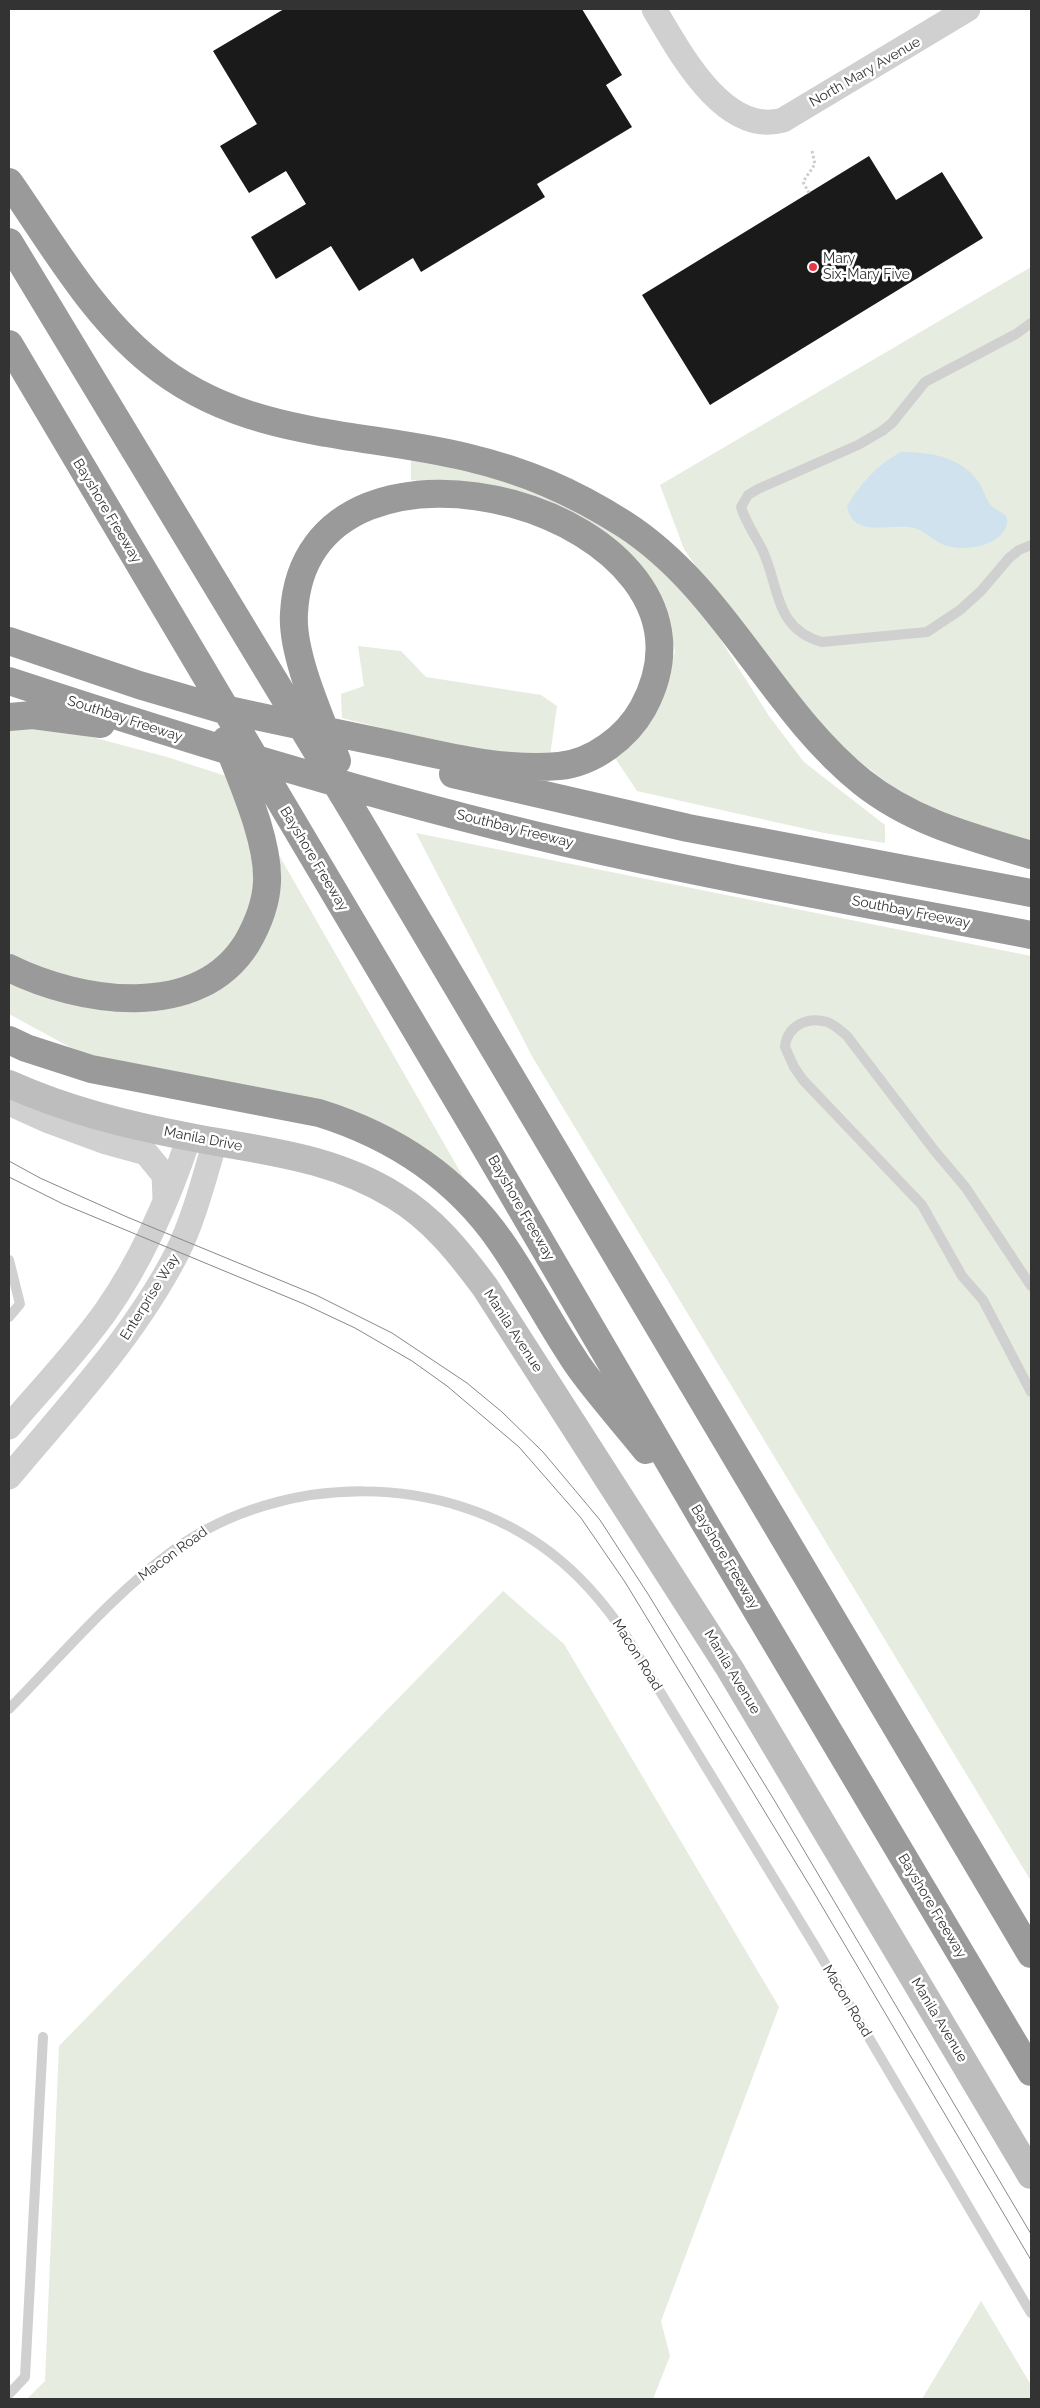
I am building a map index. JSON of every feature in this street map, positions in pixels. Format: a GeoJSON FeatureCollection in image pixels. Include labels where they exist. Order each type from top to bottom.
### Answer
{"type":"FeatureCollection","features":[{"type":"Feature","properties":{"kind":"highway"},"geometry":{"type":"LineString","coordinates":[[9,182],[93,303],[123,338],[163,372],[190,390],[227,409],[268,422],[463,456],[526,473],[580,498],[627,526],[673,563],[709,601],[811,732],[836,759],[864,783],[900,808],[936,826],[1031,855]]}},
{"type":"Feature","properties":{"kind":"highway"},"geometry":{"type":"LineString","coordinates":[[9,242],[356,816],[1031,1954]]}},
{"type":"Feature","properties":{"kind":"highway","name":"Bayshore Freeway"},"geometry":{"type":"LineString","coordinates":[[9,344],[1031,2072]]}},
{"type":"Feature","properties":{"kind":"highway"},"geometry":{"type":"LineString","coordinates":[[356,816],[307,678],[298,649],[293,616],[297,585],[306,562],[321,539],[335,525],[359,509],[382,500],[413,494],[484,498],[528,508],[557,520],[590,539],[622,562],[643,587],[655,614],[660,638],[659,664],[652,692],[638,718],[617,740],[594,756],[563,766],[528,768],[399,754]]}},
{"type":"Feature","properties":{"kind":"highway"},"geometry":{"type":"LineString","coordinates":[[9,641],[139,685],[215,707],[399,754],[546,797],[688,828],[1031,893]]}},
{"type":"Feature","properties":{"kind":"highway"},"geometry":{"type":"LineString","coordinates":[[9,968],[34,980],[78,992],[119,998],[157,996],[186,992],[209,981],[227,968],[242,950],[255,929],[263,908],[267,881],[264,852],[254,816],[199,666]]}},
{"type":"Feature","properties":{"kind":"highway","name":"Southbay Freeway"},"geometry":{"type":"LineString","coordinates":[[9,682],[167,733],[304,774],[562,842],[681,868],[1031,935]]}},
{"type":"Feature","properties":{"kind":"highway"},"geometry":{"type":"LineString","coordinates":[[9,717],[33,715],[167,733]]}},
{"type":"Feature","properties":{"kind":"highway"},"geometry":{"type":"LineString","coordinates":[[9,1024],[91,1069]]}},
{"type":"Feature","properties":{"kind":"highway"},"geometry":{"type":"LineString","coordinates":[[9,1040],[26,1048],[91,1069],[319,1113],[352,1123],[380,1136],[430,1167],[456,1189],[500,1241],[578,1364],[706,1525]]}},
{"type":"Feature","properties":{"kind":"main road","name":"Manila Drive"},"geometry":{"type":"LineString","coordinates":[[9,1084],[58,1104],[97,1117],[306,1158],[334,1166],[366,1179],[396,1196]]}},
{"type":"Feature","properties":{"kind":"main road","name":"Manila Avenue"},"geometry":{"type":"LineString","coordinates":[[396,1196],[443,1234],[484,1287],[674,1580],[730,1668],[1031,2176]]}},
{"type":"Feature","properties":{"kind":"street","name":"North Mary Avenue"},"geometry":{"type":"LineString","coordinates":[[654,9],[679,51],[706,86],[728,108],[742,118],[757,123],[770,124],[783,120],[968,9]]}},
{"type":"Feature","properties":{"kind":"street"},"geometry":{"type":"LineString","coordinates":[[9,1103],[90,1136],[146,1153],[164,1175],[165,1199]]}},
{"type":"Feature","properties":{"kind":"street"},"geometry":{"type":"LineString","coordinates":[[9,1428],[105,1312],[135,1265],[176,1176],[202,1139]]}},
{"type":"Feature","properties":{"kind":"street","name":"Enterprise Way"},"geometry":{"type":"LineString","coordinates":[[9,1477],[111,1356],[147,1306],[183,1240],[202,1139]]}},
{"type":"Feature","properties":{"kind":"lane"},"geometry":{"type":"LineString","coordinates":[[1031,323],[1016,334],[925,382],[892,423],[882,432],[858,445],[748,494],[741,507],[750,530],[761,548],[785,617],[806,637],[822,642],[927,632],[960,610],[980,591],[1009,558],[1019,550],[1031,545]]}},
{"type":"Feature","properties":{"kind":"lane"},"geometry":{"type":"LineString","coordinates":[[1031,1286],[966,1188],[934,1150],[847,1036],[829,1022],[805,1021],[796,1026],[786,1039],[785,1047],[794,1068],[803,1080],[922,1205],[962,1276],[983,1300],[1031,1392]]}},
{"type":"Feature","properties":{"kind":"lane"},"geometry":{"type":"LineString","coordinates":[[9,1260],[20,1304],[9,1317]]}},
{"type":"Feature","properties":{"kind":"lane","name":"Macon Road"},"geometry":{"type":"LineString","coordinates":[[9,1709],[117,1598],[147,1571],[176,1548],[209,1528],[244,1512],[281,1501],[319,1494],[354,1492],[393,1493],[436,1499],[478,1512],[515,1530],[550,1552],[578,1576],[604,1603],[625,1634],[820,1954],[1031,2313]]}},
{"type":"Feature","properties":{"kind":"lane"},"geometry":{"type":"LineString","coordinates":[[9,2394],[25,2377],[43,2037]]}},
{"type":"Feature","properties":{"kind":"path"},"geometry":{"type":"LineString","coordinates":[[809,193],[803,182],[815,164],[812,151]]}},
{"type":"Feature","properties":{"kind":"shaded area"},"geometry":{"type":"Polygon","coordinates":[[[1031,267],[1031,843],[941,813],[896,790],[839,745],[715,595],[684,549],[660,485],[1031,267]]]}},
{"type":"Feature","properties":{"kind":"shaded area"},"geometry":{"type":"Polygon","coordinates":[[[411,457],[522,482],[626,536],[701,609],[769,716],[804,762],[885,825],[885,843],[824,833],[637,791],[615,758],[640,734],[663,696],[675,651],[661,600],[647,574],[618,546],[546,504],[480,487],[411,480],[411,457]]]}},
{"type":"Feature","properties":{"kind":"shaded area"},"geometry":{"type":"Polygon","coordinates":[[[358,646],[401,651],[426,677],[541,695],[557,706],[550,756],[497,757],[342,718],[341,694],[364,686],[358,646]]]}},
{"type":"Feature","properties":{"kind":"shaded area"},"geometry":{"type":"Polygon","coordinates":[[[35,722],[167,757],[229,777],[247,818],[259,879],[247,925],[203,975],[117,990],[9,960],[9,723],[35,722]]]}},
{"type":"Feature","properties":{"kind":"shaded area"},"geometry":{"type":"Polygon","coordinates":[[[416,833],[1031,956],[1031,1881],[533,1058],[416,833]]]}},
{"type":"Feature","properties":{"kind":"shaded area"},"geometry":{"type":"Polygon","coordinates":[[[279,855],[478,1203],[411,1146],[86,1056],[9,1014],[9,980],[188,1003],[277,882],[279,855]]]}},
{"type":"Feature","properties":{"kind":"shaded area"},"geometry":{"type":"Polygon","coordinates":[[[503,1591],[564,1644],[779,2007],[661,2321],[670,2356],[653,2399],[27,2399],[45,2381],[59,2046],[503,1591]]]}},
{"type":"Feature","properties":{"kind":"shaded area"},"geometry":{"type":"Polygon","coordinates":[[[981,2301],[1031,2385],[1031,2399],[922,2399],[981,2301]]]}},
{"type":"Feature","properties":{"kind":"water"},"geometry":{"type":"Polygon","coordinates":[[[901,452],[935,455],[956,462],[966,468],[981,486],[991,506],[1006,516],[1007,524],[1003,532],[989,543],[961,548],[944,545],[914,528],[874,528],[857,523],[851,516],[847,506],[871,475],[885,462],[901,452]]]}},
{"type":"Feature","properties":{"kind":"building"},"geometry":{"type":"Polygon","coordinates":[[[284,9],[582,9],[622,75],[606,85],[632,127],[537,184],[545,197],[421,272],[413,258],[359,291],[331,246],[276,279],[251,237],[306,204],[286,171],[249,193],[220,146],[257,124],[213,51],[284,9]]]}},
{"type":"Feature","properties":{"kind":"building","name":"Mary Six-Mary Five"},"geometry":{"type":"Polygon","coordinates":[[[869,156],[896,200],[942,172],[983,238],[710,405],[642,295],[869,156]]]}},
{"type":"Feature","properties":{"kind":"tram line"},"geometry":{"type":"LineString","coordinates":[[9,1161],[40,1178],[127,1217],[316,1295],[392,1333],[467,1383],[502,1412],[543,1452],[600,1520],[648,1594],[776,1803],[1031,2234]]}},
{"type":"Feature","properties":{"kind":"tram line"},"geometry":{"type":"LineString","coordinates":[[9,1177],[63,1204],[304,1304],[355,1328],[412,1361],[447,1386],[519,1447],[581,1518],[625,1582],[813,1891],[1031,2260]]}},
{"type":"Feature","properties":{"kind":"place","name":"Mary Six-Mary Five"},"geometry":{"type":"Point","coordinates":[813,267]}}]}
